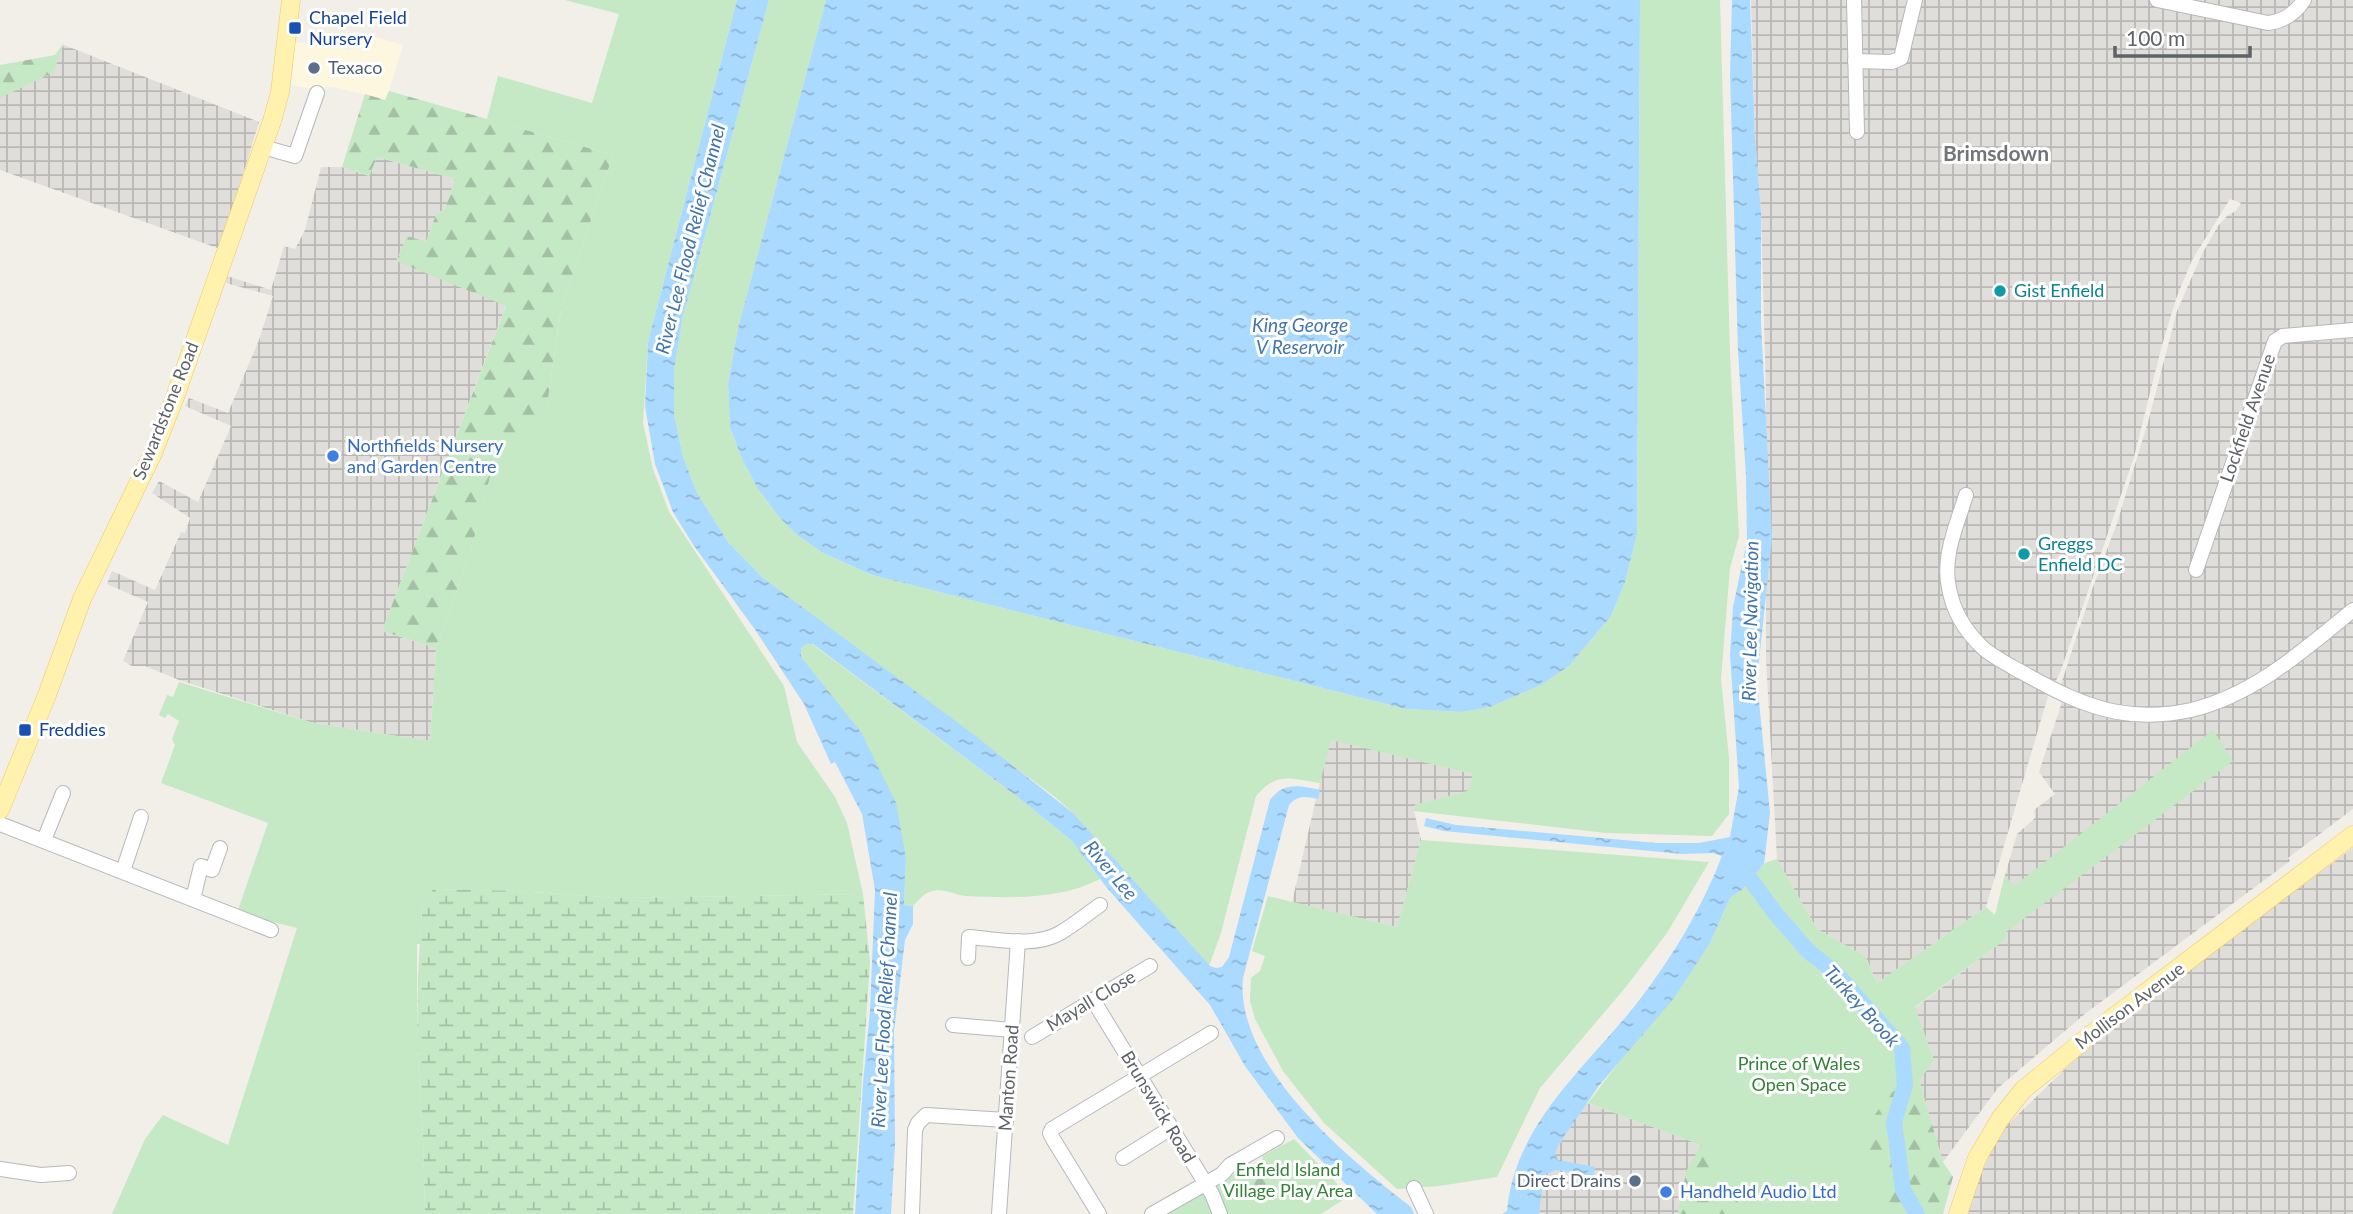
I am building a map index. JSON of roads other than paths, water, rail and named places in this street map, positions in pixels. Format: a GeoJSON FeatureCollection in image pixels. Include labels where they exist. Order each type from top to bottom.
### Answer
{"type":"FeatureCollection","features":[{"type":"Feature","properties":{"kind":"main road","name":"Sewardstone Road"},"geometry":{"type":"LineString","coordinates":[[0,810],[52,697],[86,589],[153,453],[171,408],[280,92],[291,0]]}},
{"type":"Feature","properties":{"kind":"main road","name":"Mollison Avenue"},"geometry":{"type":"LineString","coordinates":[[1958,1214],[1977,1158],[2000,1119],[2023,1090],[2084,1039],[2352,837]]}},
{"type":"Feature","properties":{"kind":"street"},"geometry":{"type":"LineString","coordinates":[[1854,0],[1857,132]]}},
{"type":"Feature","properties":{"kind":"street"},"geometry":{"type":"LineString","coordinates":[[1856,61],[1892,62],[1901,58],[1915,0]]}},
{"type":"Feature","properties":{"kind":"street"},"geometry":{"type":"LineString","coordinates":[[2157,0],[2268,23],[2284,19],[2304,0]]}},
{"type":"Feature","properties":{"kind":"street"},"geometry":{"type":"LineString","coordinates":[[263,147],[295,156],[317,93]]}},
{"type":"Feature","properties":{"kind":"street","name":"Lockfield Avenue"},"geometry":{"type":"LineString","coordinates":[[2196,570],[2275,341],[2283,336],[2353,330]]}},
{"type":"Feature","properties":{"kind":"street"},"geometry":{"type":"LineString","coordinates":[[1966,495],[1953,534],[1947,570],[1949,590],[1962,623],[1984,649],[2056,691],[2092,705],[2144,715],[2189,710],[2219,702],[2244,691],[2278,668],[2353,610]]}},
{"type":"Feature","properties":{"kind":"street"},"geometry":{"type":"LineString","coordinates":[[44,840],[63,793]]}},
{"type":"Feature","properties":{"kind":"street"},"geometry":{"type":"LineString","coordinates":[[123,871],[141,817]]}},
{"type":"Feature","properties":{"kind":"street"},"geometry":{"type":"LineString","coordinates":[[0,824],[271,930]]}},
{"type":"Feature","properties":{"kind":"street"},"geometry":{"type":"LineString","coordinates":[[192,899],[201,866],[212,870],[220,848]]}},
{"type":"Feature","properties":{"kind":"street"},"geometry":{"type":"LineString","coordinates":[[968,958],[969,937],[1018,941],[1045,939],[1059,934],[1100,905]]}},
{"type":"Feature","properties":{"kind":"street","name":"Manton Road"},"geometry":{"type":"LineString","coordinates":[[999,1214],[1018,941]]}},
{"type":"Feature","properties":{"kind":"street","name":"Mayall Close"},"geometry":{"type":"LineString","coordinates":[[1032,1037],[1150,966]]}},
{"type":"Feature","properties":{"kind":"street","name":"Brunswick Road"},"geometry":{"type":"LineString","coordinates":[[1093,1000],[1205,1184],[1220,1214]]}},
{"type":"Feature","properties":{"kind":"street"},"geometry":{"type":"LineString","coordinates":[[953,1025],[1012,1030]]}},
{"type":"Feature","properties":{"kind":"street"},"geometry":{"type":"LineString","coordinates":[[1099,1214],[1050,1133],[1058,1124],[1211,1033]]}},
{"type":"Feature","properties":{"kind":"street"},"geometry":{"type":"LineString","coordinates":[[912,1214],[915,1130],[922,1117],[1006,1119]]}},
{"type":"Feature","properties":{"kind":"street"},"geometry":{"type":"LineString","coordinates":[[1123,1157],[1171,1128]]}},
{"type":"Feature","properties":{"kind":"street"},"geometry":{"type":"LineString","coordinates":[[1152,1214],[1278,1138]]}},
{"type":"Feature","properties":{"kind":"street"},"geometry":{"type":"LineString","coordinates":[[0,1169],[41,1175],[69,1173]]}},
{"type":"Feature","properties":{"kind":"street"},"geometry":{"type":"LineString","coordinates":[[1413,1188],[1426,1214]]}},
{"type":"Feature","properties":{"kind":"water"},"geometry":{"type":"Polygon","coordinates":[[[737,0],[769,0],[683,316],[674,370],[674,414],[683,457],[697,493],[728,542],[762,577],[973,734],[1074,814],[1210,966],[1222,967],[1229,957],[1270,800],[1280,790],[1292,786],[1320,790],[1318,799],[1302,797],[1289,805],[1243,978],[1245,1011],[1257,1044],[1276,1076],[1300,1107],[1357,1163],[1411,1207],[1414,1214],[1377,1214],[1298,1138],[1245,1066],[1210,1005],[1107,888],[1071,840],[813,644],[806,644],[801,649],[801,657],[861,732],[896,803],[906,858],[904,905],[913,906],[913,924],[905,940],[894,1031],[895,1145],[891,1214],[855,1214],[870,1010],[875,890],[862,814],[835,762],[831,764],[804,704],[673,512],[655,464],[645,406],[648,342],[737,0]]]}},
{"type":"Feature","properties":{"kind":"water","name":"King George V Reservoir"},"geometry":{"type":"Polygon","coordinates":[[[826,0],[1640,0],[1637,534],[1625,582],[1611,616],[1570,665],[1543,684],[1490,707],[1462,712],[1406,709],[872,575],[823,553],[796,534],[758,489],[743,461],[730,427],[728,384],[738,328],[826,0]]]}},
{"type":"Feature","properties":{"kind":"water","name":"River Lee Navigation"},"geometry":{"type":"Polygon","coordinates":[[[1732,0],[1750,0],[1755,137],[1761,212],[1761,322],[1772,537],[1757,681],[1770,813],[1764,864],[1743,889],[1730,898],[1710,943],[1674,998],[1598,1087],[1558,1146],[1555,1154],[1558,1160],[1595,1167],[1593,1176],[1556,1170],[1544,1175],[1539,1214],[1502,1214],[1507,1211],[1513,1179],[1538,1124],[1556,1098],[1637,1003],[1662,968],[1696,913],[1722,856],[1713,853],[1682,854],[1444,831],[1424,826],[1426,818],[1456,825],[1657,843],[1699,843],[1730,837],[1739,787],[1730,655],[1733,607],[1747,541],[1730,74],[1732,0]]]}},
{"type":"Feature","properties":{"kind":"waterway","name":"Turkey Brook"},"geometry":{"type":"LineString","coordinates":[[1740,865],[1775,913],[1809,952],[1834,971],[1902,1048],[1905,1085],[1894,1122],[1903,1190],[1917,1214]]}},
{"type":"Feature","properties":{"kind":"place","name":"Chapel Field Nursery"},"geometry":{"type":"Point","coordinates":[295,28]}},
{"type":"Feature","properties":{"kind":"place","name":"Texaco"},"geometry":{"type":"Point","coordinates":[314,68]}},
{"type":"Feature","properties":{"kind":"place","name":"Gist Enfield"},"geometry":{"type":"Point","coordinates":[2000,291]}},
{"type":"Feature","properties":{"kind":"place","name":"Northfields Nursery and Garden Centre"},"geometry":{"type":"Point","coordinates":[333,456]}},
{"type":"Feature","properties":{"kind":"place","name":"Greggs Enfield DC"},"geometry":{"type":"Point","coordinates":[2024,554]}},
{"type":"Feature","properties":{"kind":"place","name":"Freddies"},"geometry":{"type":"Point","coordinates":[25,730]}},
{"type":"Feature","properties":{"kind":"place","name":"Direct Drains"},"geometry":{"type":"Point","coordinates":[1635,1181]}},
{"type":"Feature","properties":{"kind":"place","name":"Handheld Audio Ltd"},"geometry":{"type":"Point","coordinates":[1666,1192]}},
{"type":"Feature","properties":{"kind":"district","name":"Brimsdown"},"geometry":{"type":"Point","coordinates":[1996,154]}},
{"type":"Feature","properties":{"kind":"water label","name":"River Lee Flood Relief Channel"},"geometry":{"type":"Point","coordinates":[690,239]}},
{"type":"Feature","properties":{"kind":"water label","name":"River Lee"},"geometry":{"type":"Point","coordinates":[1111,870]}},
{"type":"Feature","properties":{"kind":"water label","name":"River Lee Flood Relief Channel"},"geometry":{"type":"Point","coordinates":[884,1010]}},
{"type":"Feature","properties":{"kind":"park label","name":"Prince of Wales Open Space"},"geometry":{"type":"Point","coordinates":[1799,1074]}},
{"type":"Feature","properties":{"kind":"park label","name":"Enfield Island Village Play Area"},"geometry":{"type":"Point","coordinates":[1288,1180]}}]}
